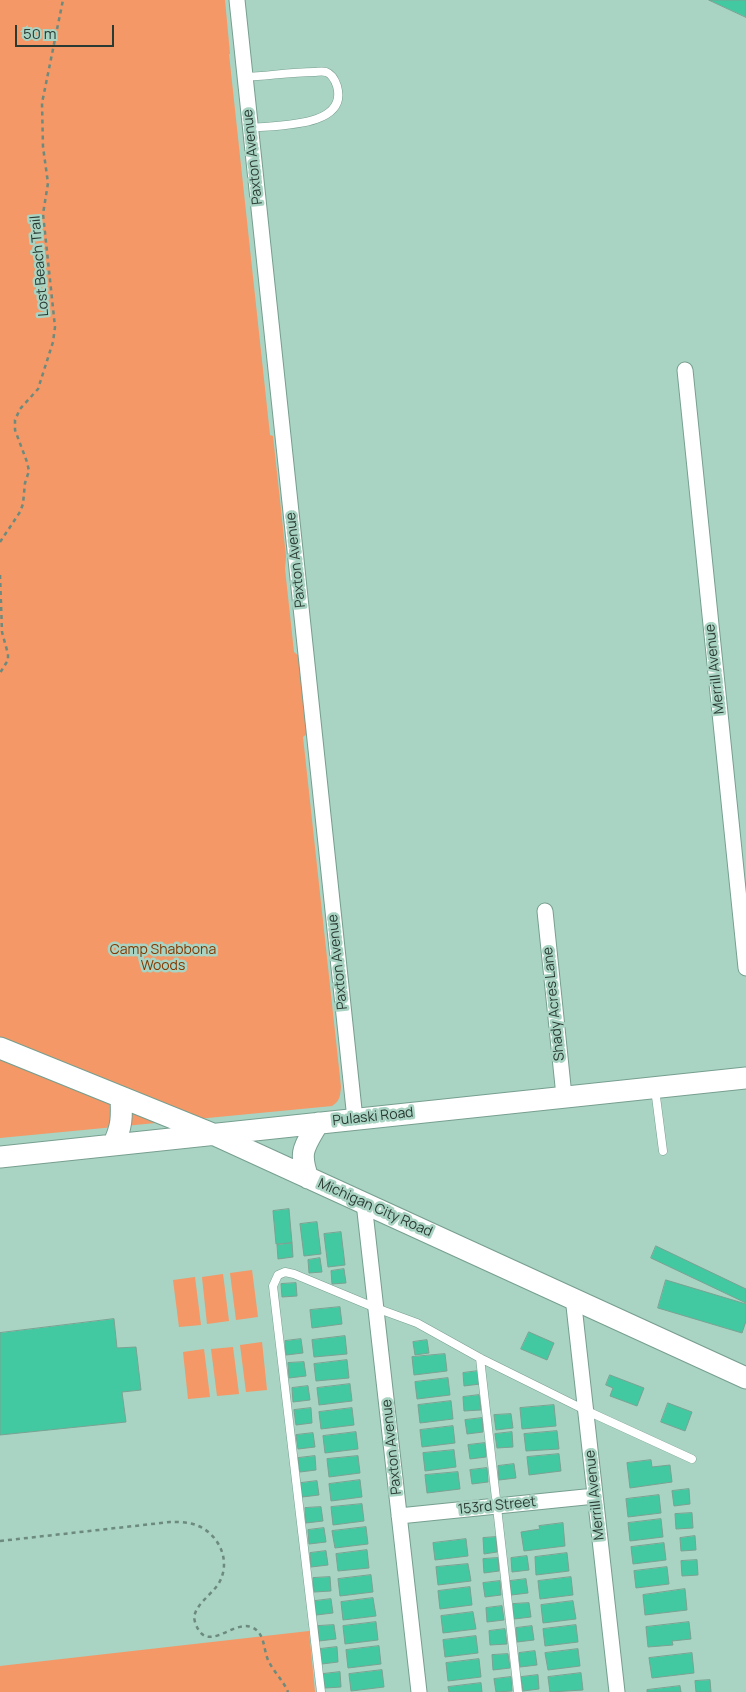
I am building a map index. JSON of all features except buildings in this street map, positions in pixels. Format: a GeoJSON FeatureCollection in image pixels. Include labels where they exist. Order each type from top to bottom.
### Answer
{"type":"FeatureCollection","features":[{"type":"Feature","properties":{"kind":"street","name":"Paxton Avenue"},"geometry":{"type":"LineString","coordinates":[[237,0],[354,1119]]}},
{"type":"Feature","properties":{"kind":"street","name":"Merrill Avenue"},"geometry":{"type":"LineString","coordinates":[[685,370],[746,968]]}},
{"type":"Feature","properties":{"kind":"street","name":"Shady Acres Lane"},"geometry":{"type":"LineString","coordinates":[[545,911],[564,1096]]}},
{"type":"Feature","properties":{"kind":"street","name":"Michigan City Road"},"geometry":{"type":"LineString","coordinates":[[0,1048],[215,1135],[573,1297],[746,1378]]}},
{"type":"Feature","properties":{"kind":"street","name":"Pulaski Road"},"geometry":{"type":"LineString","coordinates":[[0,1157],[746,1078]]}},
{"type":"Feature","properties":{"kind":"street"},"geometry":{"type":"LineString","coordinates":[[113,1145],[120,1131],[122,1117],[121,1097]]}},
{"type":"Feature","properties":{"kind":"street"},"geometry":{"type":"LineString","coordinates":[[308,1178],[303,1165],[302,1154],[318,1123]]}},
{"type":"Feature","properties":{"kind":"street","name":"Paxton Avenue"},"geometry":{"type":"LineString","coordinates":[[364,1203],[419,1692]]}},
{"type":"Feature","properties":{"kind":"street","name":"Merrill Avenue"},"geometry":{"type":"LineString","coordinates":[[573,1297],[617,1692]]}},
{"type":"Feature","properties":{"kind":"street","name":"153rd Street"},"geometry":{"type":"LineString","coordinates":[[399,1516],[595,1496]]}},
{"type":"Feature","properties":{"kind":"lane"},"geometry":{"type":"LineString","coordinates":[[245,77],[302,72],[327,72],[335,79],[340,95],[337,104],[327,114],[313,121],[250,128]]}},
{"type":"Feature","properties":{"kind":"lane"},"geometry":{"type":"LineString","coordinates":[[654,1087],[663,1151]]}},
{"type":"Feature","properties":{"kind":"lane"},"geometry":{"type":"LineString","coordinates":[[321,1692],[273,1286],[278,1275],[285,1272],[294,1274],[417,1323],[480,1358],[692,1459]]}},
{"type":"Feature","properties":{"kind":"lane"},"geometry":{"type":"LineString","coordinates":[[480,1358],[518,1692]]}},
{"type":"Feature","properties":{"kind":"path","name":"Lost Beach Trail"},"geometry":{"type":"LineString","coordinates":[[0,542],[20,512],[29,471],[28,462],[15,430],[15,420],[20,410],[38,389],[42,380],[56,327],[43,214],[48,183],[43,147],[42,103],[63,0]]}},
{"type":"Feature","properties":{"kind":"path"},"geometry":{"type":"LineString","coordinates":[[0,576],[2,632],[8,660],[0,673]]}},
{"type":"Feature","properties":{"kind":"path"},"geometry":{"type":"LineString","coordinates":[[0,1541],[170,1522],[184,1522],[197,1525],[217,1540],[222,1550],[224,1571],[216,1588],[196,1611],[195,1622],[204,1635],[210,1637],[222,1635],[237,1627],[244,1626],[257,1631],[261,1636],[268,1661],[288,1692]]}},
{"type":"Feature","properties":{"kind":"green space","name":"Camp Shabbona Woods"},"geometry":{"type":"Polygon","coordinates":[[[0,0],[225,0],[229,54],[270,435],[273,436],[286,556],[285,569],[294,652],[300,657],[308,733],[303,737],[341,1087],[339,1098],[332,1106],[0,1138],[0,0]]]}},
{"type":"Feature","properties":{"kind":"green space"},"geometry":{"type":"Polygon","coordinates":[[[252,1270],[258,1317],[236,1320],[230,1273],[252,1270]]]}},
{"type":"Feature","properties":{"kind":"green space"},"geometry":{"type":"Polygon","coordinates":[[[223,1274],[229,1321],[207,1324],[202,1277],[223,1274]]]}},
{"type":"Feature","properties":{"kind":"green space"},"geometry":{"type":"Polygon","coordinates":[[[195,1277],[201,1325],[179,1327],[173,1280],[195,1277]]]}},
{"type":"Feature","properties":{"kind":"green space"},"geometry":{"type":"Polygon","coordinates":[[[262,1342],[267,1390],[246,1392],[240,1345],[262,1342]]]}},
{"type":"Feature","properties":{"kind":"green space"},"geometry":{"type":"Polygon","coordinates":[[[233,1347],[239,1394],[217,1396],[211,1349],[233,1347]]]}},
{"type":"Feature","properties":{"kind":"green space"},"geometry":{"type":"Polygon","coordinates":[[[204,1349],[210,1397],[188,1399],[183,1352],[204,1349]]]}},
{"type":"Feature","properties":{"kind":"green space"},"geometry":{"type":"Polygon","coordinates":[[[309,1631],[315,1692],[0,1692],[0,1666],[309,1631]]]}}]}
